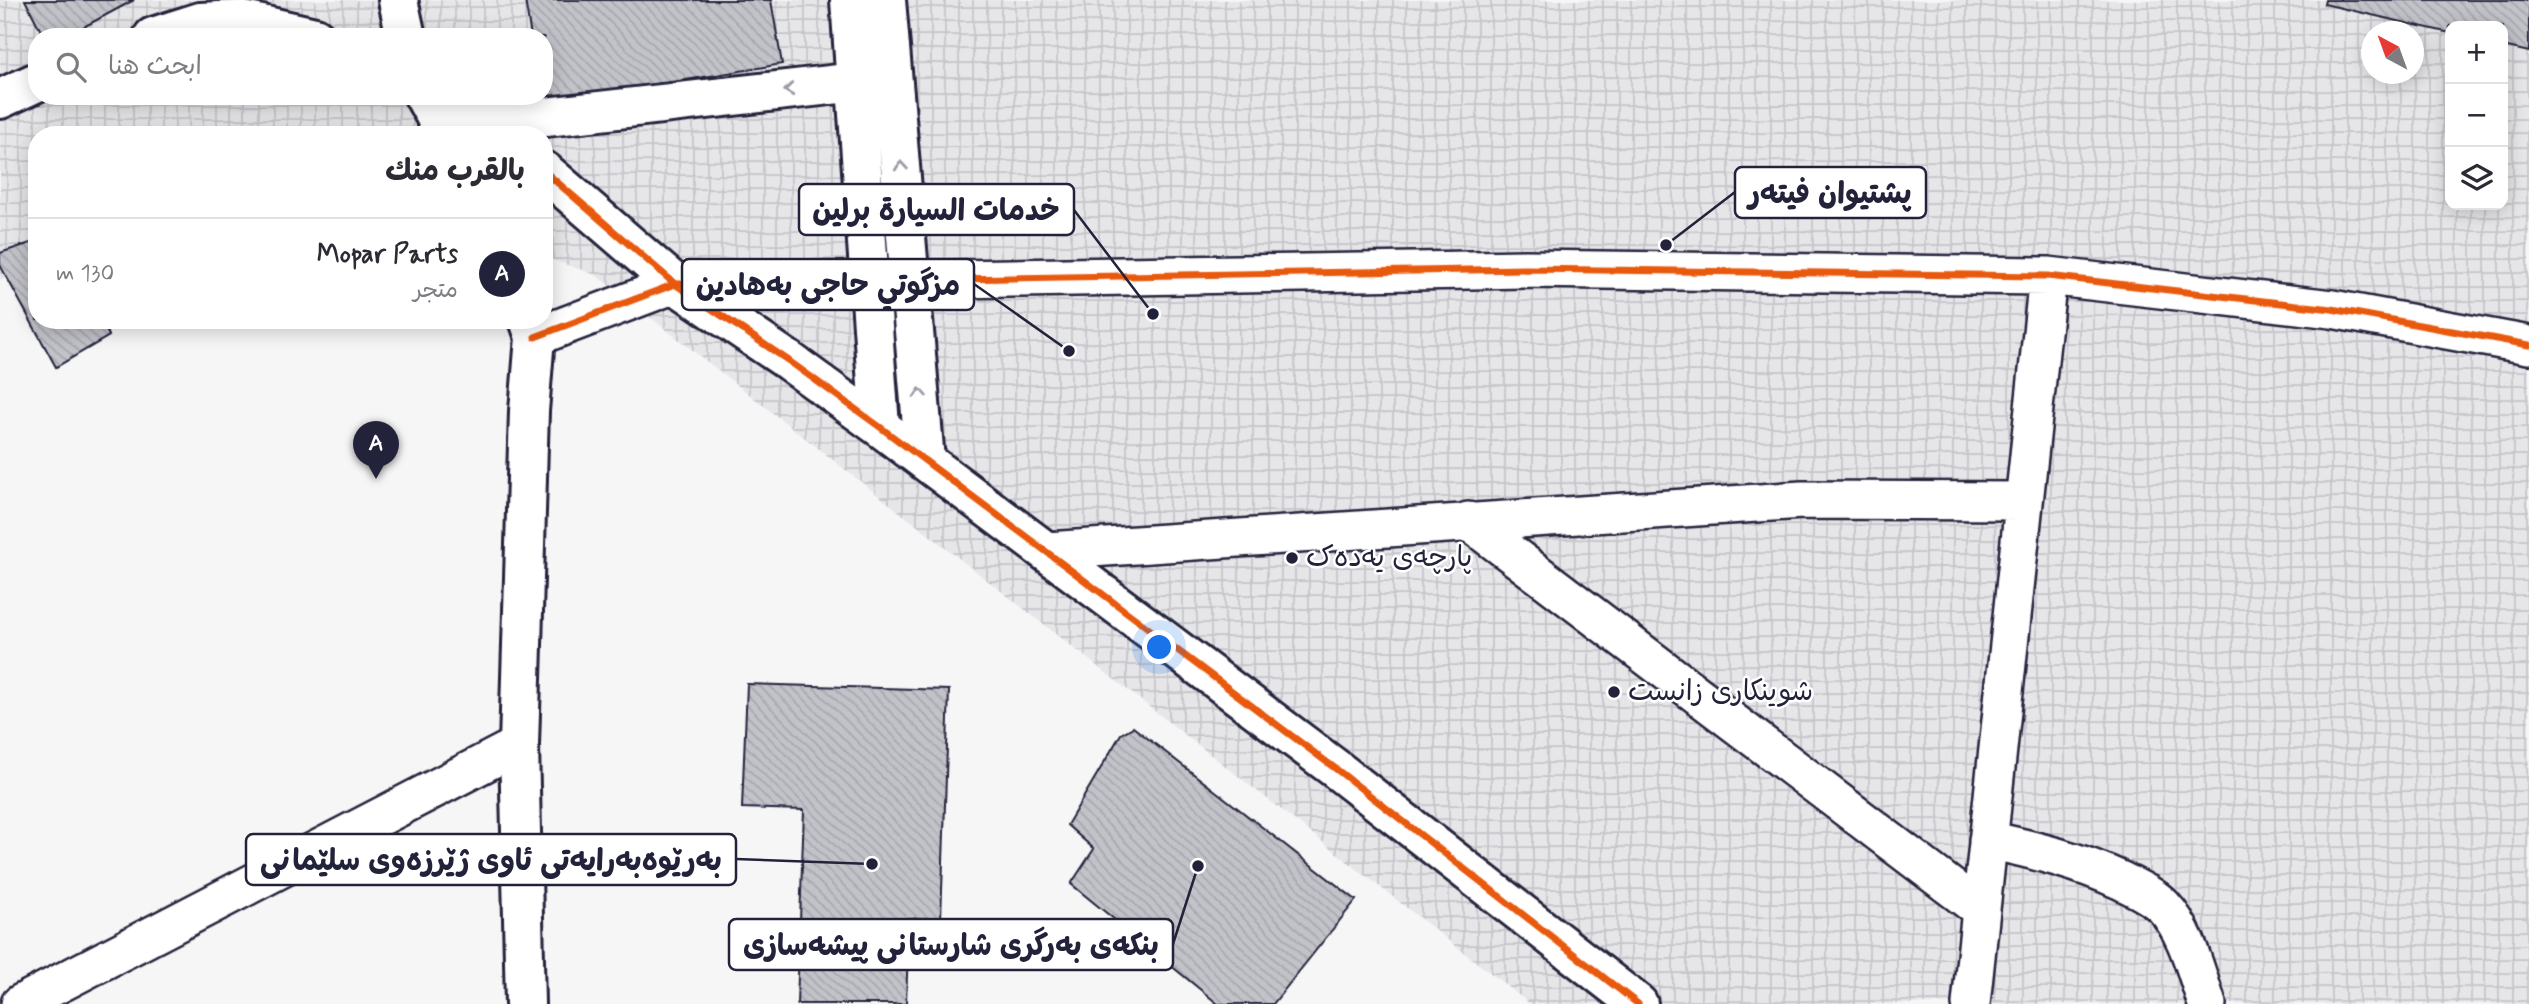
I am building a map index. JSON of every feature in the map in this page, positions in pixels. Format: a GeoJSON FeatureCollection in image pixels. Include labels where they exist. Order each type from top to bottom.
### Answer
{"type":"FeatureCollection","features":[{"type":"Feature","properties":{"kind":"street"},"geometry":{"type":"LineString","coordinates":[[398,0],[404,28]]}},
{"type":"Feature","properties":{"kind":"street"},"geometry":{"type":"LineString","coordinates":[[850,0],[880,427]]}},
{"type":"Feature","properties":{"kind":"street"},"geometry":{"type":"LineString","coordinates":[[886,0],[925,461]]}},
{"type":"Feature","properties":{"kind":"street"},"geometry":{"type":"LineString","coordinates":[[181,28],[200,22],[239,20],[275,28]]}},
{"type":"Feature","properties":{"kind":"street"},"geometry":{"type":"LineString","coordinates":[[498,126],[546,117],[857,82]]}},
{"type":"Feature","properties":{"kind":"street"},"geometry":{"type":"LineString","coordinates":[[0,99],[28,86]]}},
{"type":"Feature","properties":{"kind":"street"},"geometry":{"type":"LineString","coordinates":[[429,105],[441,126]]}},
{"type":"Feature","properties":{"kind":"street"},"geometry":{"type":"LineString","coordinates":[[455,105],[491,126]]}},
{"type":"Feature","properties":{"kind":"street"},"geometry":{"type":"LineString","coordinates":[[553,179],[675,284],[789,361],[1047,551],[1336,769],[1639,1004]]}},
{"type":"Feature","properties":{"kind":"street"},"geometry":{"type":"LineString","coordinates":[[553,322],[675,284],[1525,270],[2048,276],[2332,309],[2529,345]]}},
{"type":"Feature","properties":{"kind":"street"},"geometry":{"type":"LineString","coordinates":[[1971,1004],[2048,276]]}},
{"type":"Feature","properties":{"kind":"street"},"geometry":{"type":"LineString","coordinates":[[525,1004],[519,745],[532,329]]}},
{"type":"Feature","properties":{"kind":"street"},"geometry":{"type":"LineString","coordinates":[[1047,551],[1802,500],[2024,501]]}},
{"type":"Feature","properties":{"kind":"street"},"geometry":{"type":"LineString","coordinates":[[1468,522],[1981,910]]}},
{"type":"Feature","properties":{"kind":"street"},"geometry":{"type":"LineString","coordinates":[[20,1004],[519,745]]}},
{"type":"Feature","properties":{"kind":"street"},"geometry":{"type":"LineString","coordinates":[[1988,840],[2052,854],[2092,867],[2141,890],[2162,905],[2176,924],[2207,1004]]}},
{"type":"Feature","properties":{"kind":"shaded area"},"geometry":{"type":"Polygon","coordinates":[[[0,0],[2529,0],[2529,1004],[1530,1004],[596,275],[553,260],[553,126],[28,126],[28,267],[0,280],[0,0]]]}},
{"type":"Feature","properties":{"kind":"building"},"geometry":{"type":"Polygon","coordinates":[[[25,0],[134,0],[82,28],[39,28],[25,0]]]}},
{"type":"Feature","properties":{"kind":"building"},"geometry":{"type":"Polygon","coordinates":[[[525,0],[771,0],[782,64],[553,102],[553,28],[530,28],[525,0]]]}},
{"type":"Feature","properties":{"kind":"building"},"geometry":{"type":"Polygon","coordinates":[[[2325,0],[2529,0],[2529,52],[2508,47],[2508,21],[2445,21],[2445,32],[2424,27],[2424,21],[2398,21],[2324,4],[2325,0]]]}},
{"type":"Feature","properties":{"kind":"building"},"geometry":{"type":"Polygon","coordinates":[[[28,244],[28,316],[0,265],[0,253],[28,244]]]}},
{"type":"Feature","properties":{"kind":"building"},"geometry":{"type":"Polygon","coordinates":[[[35,329],[106,329],[109,336],[56,367],[35,329]]]}},
{"type":"Feature","properties":{"kind":"building"},"geometry":{"type":"Polygon","coordinates":[[[747,684],[949,690],[941,919],[909,918],[906,1004],[797,1004],[804,810],[742,808],[747,684]]]}},
{"type":"Feature","properties":{"kind":"building"},"geometry":{"type":"Polygon","coordinates":[[[1133,727],[1356,900],[1273,1004],[1218,1004],[1071,884],[1094,849],[1067,825],[1121,734],[1133,727]]]}},
{"type":"Feature","properties":{"kind":"cycle path"},"geometry":{"type":"LineString","coordinates":[[553,179],[675,284],[880,427],[1336,769],[1638,1004]]}},
{"type":"Feature","properties":{"kind":"cycle path"},"geometry":{"type":"LineString","coordinates":[[535,337],[675,284],[1525,269],[2048,276],[2332,309],[2529,345]]}},
{"type":"Feature","properties":{"kind":"place","name":"پشتیوان فیتەر"},"geometry":{"type":"Point","coordinates":[1666,245]}},
{"type":"Feature","properties":{"kind":"place","name":"خدمات السیارة برلین"},"geometry":{"type":"Point","coordinates":[1153,314]}},
{"type":"Feature","properties":{"kind":"place","name":"مزگوتي حاجی بەهادین"},"geometry":{"type":"Point","coordinates":[1069,351]}},
{"type":"Feature","properties":{"kind":"place","name":"Mopar Parts"},"geometry":{"type":"Point","coordinates":[376,479]}},
{"type":"Feature","properties":{"kind":"place","name":"پارچەی یەدەک"},"geometry":{"type":"Point","coordinates":[1292,558]}},
{"type":"Feature","properties":{"kind":"place","name":"شوینکاری زانست"},"geometry":{"type":"Point","coordinates":[1614,692]}},
{"type":"Feature","properties":{"kind":"place","name":"بەرێوەبەرایەتی ئاوی ژێرزەوی سلێمانی"},"geometry":{"type":"Point","coordinates":[872,864]}},
{"type":"Feature","properties":{"kind":"place","name":"بنکەی بەرگری شارستانی پیشەسازی"},"geometry":{"type":"Point","coordinates":[1198,866]}}]}
